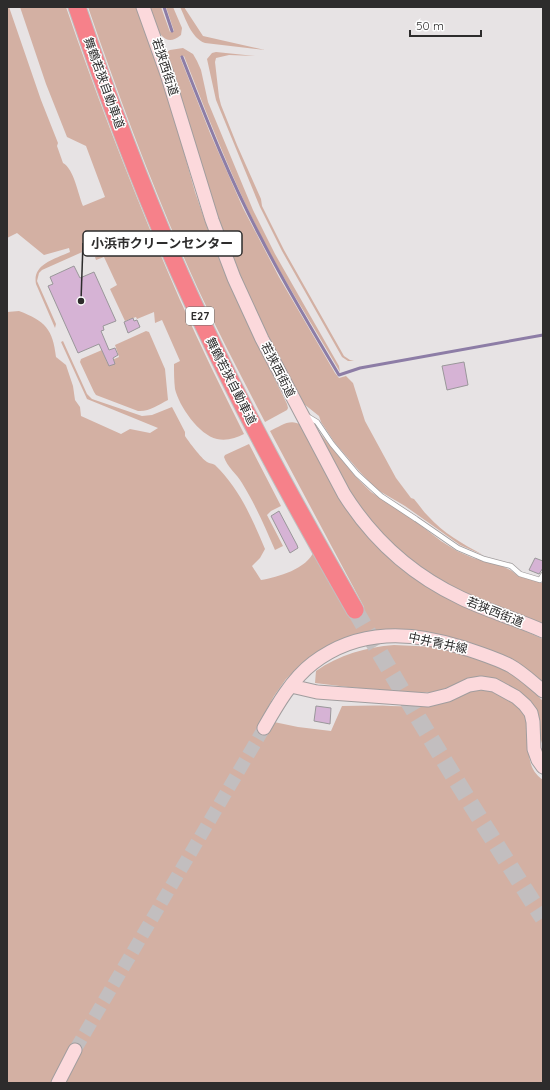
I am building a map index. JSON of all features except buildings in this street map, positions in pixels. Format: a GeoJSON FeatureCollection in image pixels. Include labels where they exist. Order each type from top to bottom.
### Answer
{"type":"FeatureCollection","features":[{"type":"Feature","properties":{"kind":"highway","name":"舞鶴若狭自動車道"},"geometry":{"type":"LineString","coordinates":[[77,7],[122,134],[189,294],[270,456],[355,610]]}},
{"type":"Feature","properties":{"kind":"street","name":"若狭西街道"},"geometry":{"type":"LineString","coordinates":[[143,7],[167,74],[202,193],[252,320],[334,478],[355,512],[380,541],[406,565],[422,576],[445,590],[543,631]]}},
{"type":"Feature","properties":{"kind":"street","name":"中井青井線"},"geometry":{"type":"LineString","coordinates":[[264,728],[291,686],[313,663],[340,647],[372,637],[399,635],[438,640],[494,658],[526,676],[543,691]]}},
{"type":"Feature","properties":{"kind":"street"},"geometry":{"type":"LineString","coordinates":[[291,686],[317,692],[428,700],[448,695],[469,685],[481,683],[494,685],[516,697],[531,713],[533,722],[534,748],[538,760],[543,767]]}},
{"type":"Feature","properties":{"kind":"street"},"geometry":{"type":"LineString","coordinates":[[58,1083],[75,1050]]}},
{"type":"Feature","properties":{"kind":"lane"},"geometry":{"type":"LineString","coordinates":[[299,411],[317,422],[332,444],[357,474],[374,490],[444,539],[475,556],[511,566],[520,574],[540,580],[543,575]]}},
{"type":"Feature","properties":{"kind":"shaded area"},"geometry":{"type":"Polygon","coordinates":[[[7,7],[9,7],[41,100],[58,143],[57,146],[63,163],[67,166],[73,176],[83,206],[105,197],[86,146],[67,137],[46,84],[20,7],[66,7],[106,118],[164,264],[211,367],[244,434],[235,438],[224,440],[217,439],[203,432],[185,411],[175,389],[174,364],[180,361],[162,320],[155,323],[154,312],[137,319],[136,317],[125,321],[110,289],[117,285],[104,257],[96,260],[95,257],[111,250],[107,241],[42,270],[39,273],[37,281],[56,324],[55,328],[36,284],[36,277],[41,267],[46,263],[70,252],[69,248],[44,255],[17,233],[7,238],[7,7]]]}},
{"type":"Feature","properties":{"kind":"shaded area"},"geometry":{"type":"Polygon","coordinates":[[[88,7],[136,7],[171,106],[195,192],[214,247],[246,320],[287,404],[287,410],[265,422],[214,323],[168,220],[113,79],[88,7]]]}},
{"type":"Feature","properties":{"kind":"shaded area"},"geometry":{"type":"Polygon","coordinates":[[[149,7],[161,7],[170,32],[174,31],[166,7],[173,7],[182,28],[181,35],[174,39],[168,40],[163,37],[159,33],[149,7]]]}},
{"type":"Feature","properties":{"kind":"shaded area"},"geometry":{"type":"Polygon","coordinates":[[[180,7],[184,7],[203,36],[265,50],[205,43],[200,41],[193,33],[180,7]]]}},
{"type":"Feature","properties":{"kind":"shaded area"},"geometry":{"type":"Polygon","coordinates":[[[183,48],[193,54],[201,70],[208,102],[253,210],[275,254],[339,366],[340,372],[290,289],[262,238],[230,171],[184,56],[180,57],[210,133],[243,208],[279,277],[335,373],[339,378],[346,376],[353,383],[365,421],[396,478],[411,498],[414,499],[440,528],[483,555],[460,545],[405,506],[376,489],[335,443],[321,422],[319,416],[304,404],[296,394],[239,276],[217,218],[167,56],[167,52],[170,50],[183,48]]]}},
{"type":"Feature","properties":{"kind":"shaded area"},"geometry":{"type":"Polygon","coordinates":[[[216,52],[255,56],[229,55],[216,58],[215,62],[221,105],[261,199],[262,206],[284,250],[344,356],[354,361],[348,361],[342,357],[282,251],[260,207],[216,100],[207,59],[212,53],[216,52]]]}},
{"type":"Feature","properties":{"kind":"shaded area"},"geometry":{"type":"Polygon","coordinates":[[[19,311],[35,318],[46,327],[50,333],[55,347],[56,357],[66,365],[73,386],[75,400],[80,407],[81,416],[121,434],[130,429],[150,433],[158,428],[87,399],[61,342],[63,341],[87,394],[92,399],[142,416],[152,415],[172,407],[187,439],[204,460],[215,465],[224,474],[250,515],[265,549],[260,558],[252,566],[261,580],[275,577],[299,567],[305,563],[314,551],[352,613],[364,607],[270,431],[293,422],[301,425],[401,568],[437,592],[543,639],[543,683],[402,630],[301,665],[286,679],[274,696],[258,726],[268,732],[274,722],[331,731],[342,706],[422,706],[435,704],[467,693],[483,690],[498,693],[511,701],[521,710],[525,716],[528,727],[529,752],[532,767],[536,774],[543,780],[543,1083],[7,1083],[7,312],[19,311]]]}},
{"type":"Feature","properties":{"kind":"shaded area"},"geometry":{"type":"Polygon","coordinates":[[[146,331],[149,332],[165,369],[168,400],[150,409],[138,411],[96,395],[80,362],[81,359],[102,350],[107,362],[119,357],[115,345],[146,331]]]}},
{"type":"Feature","properties":{"kind":"shaded area"},"geometry":{"type":"Polygon","coordinates":[[[316,431],[319,432],[355,476],[371,492],[415,521],[441,541],[457,551],[473,558],[502,566],[518,576],[542,583],[543,581],[543,625],[454,588],[418,567],[381,534],[354,500],[316,431]]]}},
{"type":"Feature","properties":{"kind":"shaded area"},"geometry":{"type":"Polygon","coordinates":[[[249,444],[281,506],[271,511],[267,515],[283,546],[275,550],[251,499],[240,480],[227,464],[224,457],[225,455],[249,444]]]}},
{"type":"Feature","properties":{"kind":"shaded area"},"geometry":{"type":"Polygon","coordinates":[[[394,645],[437,647],[477,658],[508,671],[524,682],[543,701],[543,747],[540,737],[539,721],[516,690],[498,680],[474,677],[436,692],[415,693],[315,683],[316,671],[334,660],[363,650],[394,645]]]}},
{"type":"Feature","properties":{"kind":"waterway"},"geometry":{"type":"LineString","coordinates":[[164,7],[172,31]]}},
{"type":"Feature","properties":{"kind":"waterway"},"geometry":{"type":"LineString","coordinates":[[182,57],[239,194],[270,256],[339,375],[360,368],[543,335]]}},
{"type":"Feature","properties":{"kind":"tunnel"},"geometry":{"type":"LineString","coordinates":[[355,610],[447,766],[543,918]]}},
{"type":"Feature","properties":{"kind":"tunnel"},"geometry":{"type":"LineString","coordinates":[[75,1050],[264,728]]}},
{"type":"Feature","properties":{"kind":"place","name":"小浜市クリーンセンター"},"geometry":{"type":"Point","coordinates":[81,301]}}]}
